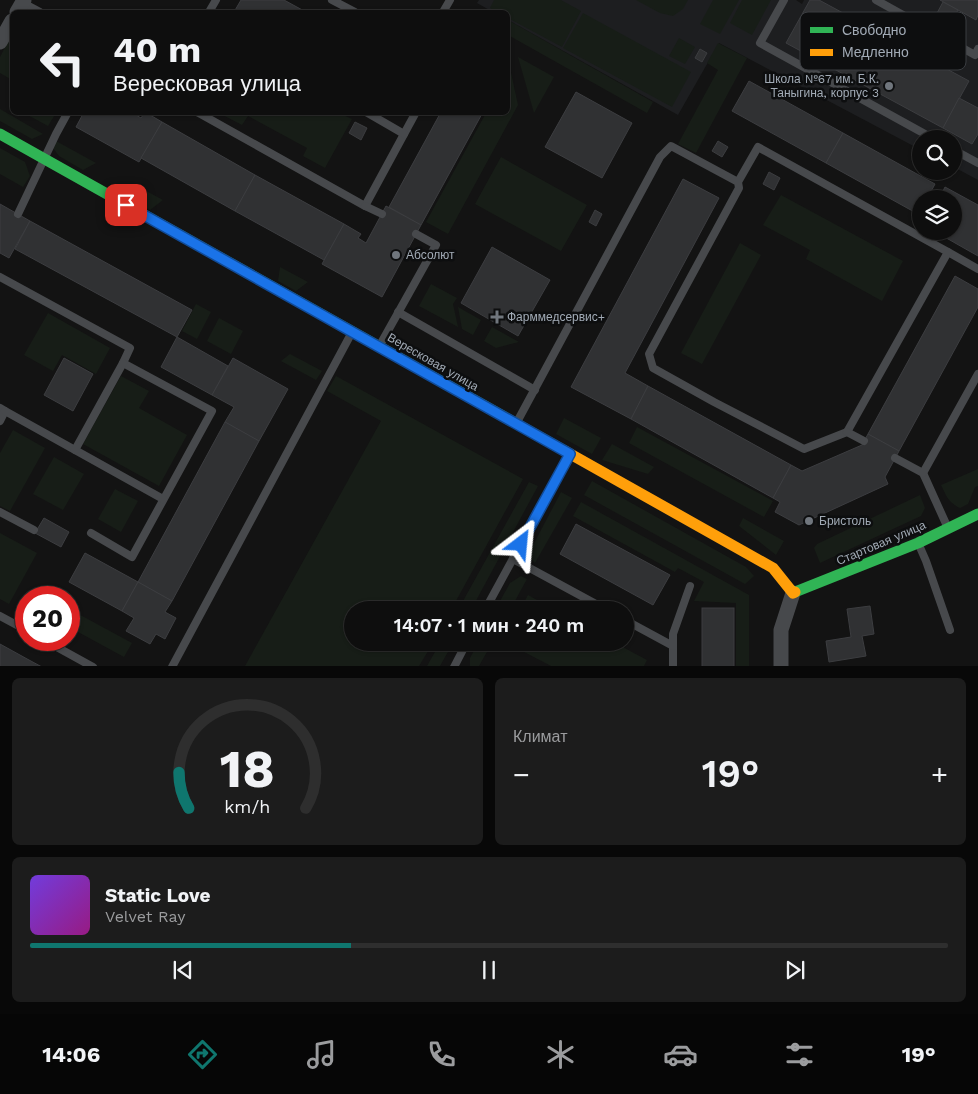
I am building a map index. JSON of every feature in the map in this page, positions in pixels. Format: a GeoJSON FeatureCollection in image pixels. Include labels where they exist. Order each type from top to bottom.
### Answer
{"type":"FeatureCollection","features":[{"type":"Feature","properties":{"kind":"street"},"geometry":{"type":"LineString","coordinates":[[0,42],[10,24]]}},
{"type":"Feature","properties":{"kind":"street","name":"Вересковая улица"},"geometry":{"type":"LineString","coordinates":[[0,134],[773,568],[793,594]]}},
{"type":"Feature","properties":{"kind":"street","name":"Стартовая улица"},"geometry":{"type":"LineString","coordinates":[[793,594],[918,543],[978,514]]}},
{"type":"Feature","properties":{"kind":"street"},"geometry":{"type":"LineString","coordinates":[[781,666],[781,630],[793,594]]}},
{"type":"Feature","properties":{"kind":"lane"},"geometry":{"type":"LineString","coordinates":[[332,0],[351,10]]}},
{"type":"Feature","properties":{"kind":"lane"},"geometry":{"type":"LineString","coordinates":[[784,0],[760,43],[800,65]]}},
{"type":"Feature","properties":{"kind":"lane"},"geometry":{"type":"LineString","coordinates":[[876,0],[898,12]]}},
{"type":"Feature","properties":{"kind":"lane"},"geometry":{"type":"LineString","coordinates":[[21,5],[35,10]]}},
{"type":"Feature","properties":{"kind":"lane"},"geometry":{"type":"LineString","coordinates":[[966,49],[975,54],[978,48]]}},
{"type":"Feature","properties":{"kind":"lane"},"geometry":{"type":"LineString","coordinates":[[809,70],[918,130]]}},
{"type":"Feature","properties":{"kind":"lane"},"geometry":{"type":"LineString","coordinates":[[18,214],[66,115]]}},
{"type":"Feature","properties":{"kind":"lane"},"geometry":{"type":"LineString","coordinates":[[202,115],[382,214]]}},
{"type":"Feature","properties":{"kind":"lane"},"geometry":{"type":"LineString","coordinates":[[371,115],[404,134]]}},
{"type":"Feature","properties":{"kind":"lane"},"geometry":{"type":"LineString","coordinates":[[365,206],[414,115]]}},
{"type":"Feature","properties":{"kind":"lane"},"geometry":{"type":"LineString","coordinates":[[516,424],[660,157],[671,146],[738,182]]}},
{"type":"Feature","properties":{"kind":"lane"},"geometry":{"type":"LineString","coordinates":[[948,252],[847,432],[804,449],[653,368],[649,354],[739,188],[738,182],[758,147],[948,252],[978,269]]}},
{"type":"Feature","properties":{"kind":"lane"},"geometry":{"type":"LineString","coordinates":[[962,154],[978,163]]}},
{"type":"Feature","properties":{"kind":"lane"},"geometry":{"type":"LineString","coordinates":[[379,347],[436,245],[416,234]]}},
{"type":"Feature","properties":{"kind":"lane"},"geometry":{"type":"LineString","coordinates":[[0,277],[130,348],[74,450]]}},
{"type":"Feature","properties":{"kind":"lane"},"geometry":{"type":"LineString","coordinates":[[398,312],[535,390]]}},
{"type":"Feature","properties":{"kind":"lane"},"geometry":{"type":"LineString","coordinates":[[172,666],[352,332]]}},
{"type":"Feature","properties":{"kind":"lane"},"geometry":{"type":"LineString","coordinates":[[91,533],[132,556],[212,411],[123,363]]}},
{"type":"Feature","properties":{"kind":"lane"},"geometry":{"type":"LineString","coordinates":[[923,473],[978,374]]}},
{"type":"Feature","properties":{"kind":"lane"},"geometry":{"type":"LineString","coordinates":[[0,421],[3,410],[163,499]]}},
{"type":"Feature","properties":{"kind":"lane"},"geometry":{"type":"LineString","coordinates":[[847,432],[864,440]]}},
{"type":"Feature","properties":{"kind":"lane"},"geometry":{"type":"LineString","coordinates":[[490,601],[570,454]]}},
{"type":"Feature","properties":{"kind":"lane"},"geometry":{"type":"LineString","coordinates":[[895,458],[923,473],[948,528]]}},
{"type":"Feature","properties":{"kind":"lane"},"geometry":{"type":"LineString","coordinates":[[0,512],[34,530]]}},
{"type":"Feature","properties":{"kind":"lane"},"geometry":{"type":"LineString","coordinates":[[918,543],[950,630]]}},
{"type":"Feature","properties":{"kind":"lane"},"geometry":{"type":"LineString","coordinates":[[513,559],[590,601]]}},
{"type":"Feature","properties":{"kind":"lane"},"geometry":{"type":"LineString","coordinates":[[673,666],[673,634],[690,586]]}},
{"type":"Feature","properties":{"kind":"lane"},"geometry":{"type":"LineString","coordinates":[[0,616],[15,624]]}},
{"type":"Feature","properties":{"kind":"lane"},"geometry":{"type":"LineString","coordinates":[[634,625],[672,646]]}},
{"type":"Feature","properties":{"kind":"lane"},"geometry":{"type":"LineString","coordinates":[[65,651],[93,666]]}},
{"type":"Feature","properties":{"kind":"lane"},"geometry":{"type":"LineString","coordinates":[[454,666],[462,651]]}},
{"type":"Feature","properties":{"kind":"shaded area","name":"Школа №67 им. Б.К. Таныгина, корпус 3"},"geometry":{"type":"Polygon","coordinates":[[[479,0],[796,0],[802,4],[804,0],[978,0],[978,180],[962,171],[962,130],[912,130],[912,145],[719,43],[678,115],[510,21],[510,10],[489,10],[477,3],[479,0]]]}},
{"type":"Feature","properties":{"kind":"shaded area"},"geometry":{"type":"Polygon","coordinates":[[[494,0],[561,0],[581,11],[562,47],[510,19],[510,10],[494,10],[490,8],[494,0]]]}},
{"type":"Feature","properties":{"kind":"shaded area"},"geometry":{"type":"Polygon","coordinates":[[[636,0],[688,0],[683,9],[673,16],[660,13],[636,0]]]}},
{"type":"Feature","properties":{"kind":"shaded area"},"geometry":{"type":"Polygon","coordinates":[[[713,0],[739,0],[720,34],[700,24],[713,0]]]}},
{"type":"Feature","properties":{"kind":"shaded area"},"geometry":{"type":"Polygon","coordinates":[[[742,0],[771,0],[752,35],[730,23],[742,0]]]}},
{"type":"Feature","properties":{"kind":"shaded area"},"geometry":{"type":"Polygon","coordinates":[[[583,13],[691,72],[672,107],[563,48],[583,13]]]}},
{"type":"Feature","properties":{"kind":"shaded area"},"geometry":{"type":"Polygon","coordinates":[[[510,21],[653,102],[647,113],[510,36],[510,21]]]}},
{"type":"Feature","properties":{"kind":"shaded area"},"geometry":{"type":"Polygon","coordinates":[[[10,38],[10,79],[0,73],[0,57],[10,38]]]}},
{"type":"Feature","properties":{"kind":"shaded area"},"geometry":{"type":"Polygon","coordinates":[[[679,38],[695,47],[685,64],[669,56],[679,38]]]}},
{"type":"Feature","properties":{"kind":"shaded area"},"geometry":{"type":"Polygon","coordinates":[[[718,43],[747,58],[696,153],[678,144],[718,70],[707,63],[718,43]]]}},
{"type":"Feature","properties":{"kind":"shaded area"},"geometry":{"type":"Polygon","coordinates":[[[518,57],[554,77],[534,113],[518,57]]]}},
{"type":"Feature","properties":{"kind":"shaded area"},"geometry":{"type":"Polygon","coordinates":[[[510,68],[518,105],[448,234],[426,222],[485,115],[510,115],[510,68]]]}},
{"type":"Feature","properties":{"kind":"shaded area"},"geometry":{"type":"Polygon","coordinates":[[[0,109],[43,134],[32,139],[0,121],[0,109]]]}},
{"type":"Feature","properties":{"kind":"shaded area"},"geometry":{"type":"Polygon","coordinates":[[[28,115],[55,115],[48,126],[28,115]]]}},
{"type":"Feature","properties":{"kind":"shaded area"},"geometry":{"type":"Polygon","coordinates":[[[223,115],[343,115],[352,119],[325,168],[303,156],[307,148],[248,116],[242,125],[223,115]]]}},
{"type":"Feature","properties":{"kind":"shaded area"},"geometry":{"type":"Polygon","coordinates":[[[56,141],[96,163],[83,170],[59,156],[53,148],[56,141]]]}},
{"type":"Feature","properties":{"kind":"shaded area"},"geometry":{"type":"Polygon","coordinates":[[[0,148],[25,162],[30,176],[23,187],[0,174],[0,148]]]}},
{"type":"Feature","properties":{"kind":"shaded area"},"geometry":{"type":"Polygon","coordinates":[[[501,157],[587,205],[561,251],[475,204],[501,157]]]}},
{"type":"Feature","properties":{"kind":"shaded area"},"geometry":{"type":"Polygon","coordinates":[[[137,186],[163,200],[150,210],[136,202],[137,186]]]}},
{"type":"Feature","properties":{"kind":"shaded area"},"geometry":{"type":"Polygon","coordinates":[[[781,195],[903,261],[882,301],[806,259],[810,250],[763,225],[781,195]]]}},
{"type":"Feature","properties":{"kind":"shaded area"},"geometry":{"type":"Polygon","coordinates":[[[740,243],[761,255],[702,364],[681,353],[740,243]]]}},
{"type":"Feature","properties":{"kind":"shaded area"},"geometry":{"type":"Polygon","coordinates":[[[280,267],[308,282],[296,291],[278,281],[280,267]]]}},
{"type":"Feature","properties":{"kind":"shaded area"},"geometry":{"type":"Polygon","coordinates":[[[431,284],[457,298],[453,304],[458,327],[419,306],[431,284]]]}},
{"type":"Feature","properties":{"kind":"shaded area"},"geometry":{"type":"Polygon","coordinates":[[[196,304],[211,312],[197,339],[182,331],[196,304]]]}},
{"type":"Feature","properties":{"kind":"shaded area"},"geometry":{"type":"Polygon","coordinates":[[[458,307],[481,320],[473,335],[462,329],[458,307]]]}},
{"type":"Feature","properties":{"kind":"shaded area"},"geometry":{"type":"Polygon","coordinates":[[[48,313],[110,348],[96,374],[62,355],[53,371],[24,355],[48,313]]]}},
{"type":"Feature","properties":{"kind":"shaded area"},"geometry":{"type":"Polygon","coordinates":[[[219,318],[243,331],[231,354],[207,341],[219,318]]]}},
{"type":"Feature","properties":{"kind":"shaded area"},"geometry":{"type":"Polygon","coordinates":[[[492,327],[519,342],[496,348],[484,341],[492,327]]]}},
{"type":"Feature","properties":{"kind":"shaded area"},"geometry":{"type":"Polygon","coordinates":[[[290,354],[322,371],[316,380],[281,361],[290,354]]]}},
{"type":"Feature","properties":{"kind":"shaded area"},"geometry":{"type":"Polygon","coordinates":[[[121,376],[149,391],[139,408],[187,435],[159,486],[83,444],[121,376]]]}},
{"type":"Feature","properties":{"kind":"shaded area"},"geometry":{"type":"Polygon","coordinates":[[[336,376],[523,479],[456,601],[344,601],[344,651],[428,651],[419,666],[245,666],[381,421],[327,391],[336,376]]]}},
{"type":"Feature","properties":{"kind":"shaded area"},"geometry":{"type":"Polygon","coordinates":[[[564,418],[601,438],[592,454],[556,434],[564,418]]]}},
{"type":"Feature","properties":{"kind":"shaded area"},"geometry":{"type":"Polygon","coordinates":[[[637,427],[773,501],[764,517],[629,443],[637,427]]]}},
{"type":"Feature","properties":{"kind":"shaded area"},"geometry":{"type":"Polygon","coordinates":[[[13,430],[45,448],[10,511],[0,506],[0,453],[13,430]]]}},
{"type":"Feature","properties":{"kind":"shaded area"},"geometry":{"type":"Polygon","coordinates":[[[612,444],[654,467],[648,474],[602,460],[612,444]]]}},
{"type":"Feature","properties":{"kind":"shaded area"},"geometry":{"type":"Polygon","coordinates":[[[54,457],[84,474],[63,510],[33,494],[54,457]]]}},
{"type":"Feature","properties":{"kind":"shaded area"},"geometry":{"type":"Polygon","coordinates":[[[978,469],[978,486],[975,487],[968,504],[960,508],[956,506],[946,496],[941,485],[978,469]]]}},
{"type":"Feature","properties":{"kind":"shaded area"},"geometry":{"type":"Polygon","coordinates":[[[592,481],[746,567],[754,576],[745,584],[584,495],[592,481]]]}},
{"type":"Feature","properties":{"kind":"shaded area"},"geometry":{"type":"Polygon","coordinates":[[[529,482],[538,486],[476,601],[463,601],[529,482]]]}},
{"type":"Feature","properties":{"kind":"shaded area"},"geometry":{"type":"Polygon","coordinates":[[[115,489],[138,501],[121,532],[98,519],[115,489]]]}},
{"type":"Feature","properties":{"kind":"shaded area"},"geometry":{"type":"Polygon","coordinates":[[[561,492],[572,498],[535,563],[531,559],[531,549],[561,492]]]}},
{"type":"Feature","properties":{"kind":"shaded area"},"geometry":{"type":"Polygon","coordinates":[[[920,495],[925,508],[921,516],[820,563],[814,548],[817,544],[920,495]]]}},
{"type":"Feature","properties":{"kind":"shaded area"},"geometry":{"type":"Polygon","coordinates":[[[581,502],[749,595],[749,666],[736,666],[736,603],[694,601],[704,582],[678,568],[675,572],[573,516],[581,502]]]}},
{"type":"Feature","properties":{"kind":"shaded area"},"geometry":{"type":"Polygon","coordinates":[[[743,518],[784,541],[776,555],[739,526],[743,518]]]}},
{"type":"Feature","properties":{"kind":"shaded area"},"geometry":{"type":"Polygon","coordinates":[[[0,533],[37,553],[19,586],[15,586],[15,593],[9,604],[0,599],[0,533]]]}},
{"type":"Feature","properties":{"kind":"shaded area"},"geometry":{"type":"Polygon","coordinates":[[[521,576],[527,579],[515,601],[500,601],[510,583],[521,576]]]}},
{"type":"Feature","properties":{"kind":"shaded area"},"geometry":{"type":"Polygon","coordinates":[[[528,595],[539,601],[525,601],[528,595]]]}},
{"type":"Feature","properties":{"kind":"shaded area"},"geometry":{"type":"Polygon","coordinates":[[[80,615],[132,643],[124,657],[80,633],[80,615]]]}},
{"type":"Feature","properties":{"kind":"shaded area"},"geometry":{"type":"Polygon","coordinates":[[[435,651],[448,651],[440,666],[427,666],[435,651]]]}},
{"type":"Feature","properties":{"kind":"shaded area"},"geometry":{"type":"Polygon","coordinates":[[[474,651],[487,651],[479,666],[470,666],[470,658],[474,651]]]}},
{"type":"Feature","properties":{"kind":"shaded area"},"geometry":{"type":"Polygon","coordinates":[[[522,651],[630,651],[647,660],[644,666],[551,666],[522,651]]]}},
{"type":"Feature","properties":{"kind":"building"},"geometry":{"type":"Polygon","coordinates":[[[241,0],[284,0],[302,10],[235,10],[241,0]]]}},
{"type":"Feature","properties":{"kind":"building"},"geometry":{"type":"Polygon","coordinates":[[[810,0],[819,0],[841,12],[803,12],[810,0]]]}},
{"type":"Feature","properties":{"kind":"building"},"geometry":{"type":"Polygon","coordinates":[[[940,0],[978,0],[976,20],[966,14],[966,12],[962,12],[940,0]]]}},
{"type":"Feature","properties":{"kind":"building"},"geometry":{"type":"Polygon","coordinates":[[[943,2],[958,10],[957,12],[938,12],[943,2]]]}},
{"type":"Feature","properties":{"kind":"building"},"geometry":{"type":"Polygon","coordinates":[[[800,18],[800,51],[786,43],[800,18]]]}},
{"type":"Feature","properties":{"kind":"building"},"geometry":{"type":"Polygon","coordinates":[[[700,49],[707,53],[702,62],[695,58],[700,49]]]}},
{"type":"Feature","properties":{"kind":"building"},"geometry":{"type":"Polygon","coordinates":[[[836,70],[949,70],[969,81],[943,128],[836,70]]]}},
{"type":"Feature","properties":{"kind":"building"},"geometry":{"type":"Polygon","coordinates":[[[749,81],[843,133],[826,163],[732,111],[749,81]]]}},
{"type":"Feature","properties":{"kind":"building"},"geometry":{"type":"Polygon","coordinates":[[[576,92],[632,123],[602,178],[545,147],[576,92]]]}},
{"type":"Feature","properties":{"kind":"building"},"geometry":{"type":"Polygon","coordinates":[[[959,98],[978,108],[978,134],[972,144],[962,138],[962,130],[947,130],[943,128],[959,98]]]}},
{"type":"Feature","properties":{"kind":"building"},"geometry":{"type":"Polygon","coordinates":[[[82,115],[136,115],[141,118],[143,115],[150,115],[162,122],[139,162],[76,127],[82,115]]]}},
{"type":"Feature","properties":{"kind":"building"},"geometry":{"type":"Polygon","coordinates":[[[439,115],[481,115],[421,225],[389,207],[439,115]]]}},
{"type":"Feature","properties":{"kind":"building"},"geometry":{"type":"Polygon","coordinates":[[[162,122],[255,175],[235,211],[141,158],[162,122]]]}},
{"type":"Feature","properties":{"kind":"building"},"geometry":{"type":"Polygon","coordinates":[[[355,122],[367,128],[361,140],[349,133],[355,122]]]}},
{"type":"Feature","properties":{"kind":"building"},"geometry":{"type":"Polygon","coordinates":[[[843,133],[912,171],[912,180],[928,180],[935,184],[932,190],[912,190],[912,211],[826,163],[843,133]]]}},
{"type":"Feature","properties":{"kind":"building"},"geometry":{"type":"Polygon","coordinates":[[[718,141],[728,147],[722,157],[712,151],[718,141]]]}},
{"type":"Feature","properties":{"kind":"building"},"geometry":{"type":"Polygon","coordinates":[[[769,172],[780,178],[774,190],[763,184],[769,172]]]}},
{"type":"Feature","properties":{"kind":"building"},"geometry":{"type":"Polygon","coordinates":[[[255,175],[344,224],[324,260],[235,211],[255,175]]]}},
{"type":"Feature","properties":{"kind":"building"},"geometry":{"type":"Polygon","coordinates":[[[683,179],[719,198],[625,373],[648,386],[631,419],[571,387],[683,179]]]}},
{"type":"Feature","properties":{"kind":"building"},"geometry":{"type":"Polygon","coordinates":[[[962,196],[978,205],[978,256],[950,240],[962,240],[962,196]]]}},
{"type":"Feature","properties":{"kind":"building"},"geometry":{"type":"Polygon","coordinates":[[[0,204],[30,221],[9,258],[0,253],[0,204]]]}},
{"type":"Feature","properties":{"kind":"building"},"geometry":{"type":"Polygon","coordinates":[[[386,206],[421,225],[382,297],[322,264],[344,224],[361,234],[358,238],[366,243],[386,206]]]}},
{"type":"Feature","properties":{"kind":"building"},"geometry":{"type":"Polygon","coordinates":[[[595,210],[602,214],[596,226],[589,222],[595,210]]]}},
{"type":"Feature","properties":{"kind":"building"},"geometry":{"type":"Polygon","coordinates":[[[30,221],[192,310],[177,337],[15,249],[30,221]]]}},
{"type":"Feature","properties":{"kind":"building"},"geometry":{"type":"Polygon","coordinates":[[[492,247],[550,280],[518,336],[461,303],[492,247]]]}},
{"type":"Feature","properties":{"kind":"building"},"geometry":{"type":"Polygon","coordinates":[[[955,276],[978,289],[978,307],[899,451],[868,434],[955,276]]]}},
{"type":"Feature","properties":{"kind":"building"},"geometry":{"type":"Polygon","coordinates":[[[177,337],[228,366],[212,395],[161,367],[177,337]]]}},
{"type":"Feature","properties":{"kind":"building"},"geometry":{"type":"Polygon","coordinates":[[[64,358],[93,374],[73,411],[44,395],[64,358]]]}},
{"type":"Feature","properties":{"kind":"building"},"geometry":{"type":"Polygon","coordinates":[[[233,358],[288,389],[259,441],[225,422],[234,407],[212,395],[233,358]]]}},
{"type":"Feature","properties":{"kind":"building"},"geometry":{"type":"Polygon","coordinates":[[[648,386],[791,465],[773,498],[631,419],[648,386]]]}},
{"type":"Feature","properties":{"kind":"building"},"geometry":{"type":"Polygon","coordinates":[[[225,422],[259,441],[172,601],[138,582],[225,422]]]}},
{"type":"Feature","properties":{"kind":"building"},"geometry":{"type":"Polygon","coordinates":[[[868,434],[899,451],[885,477],[888,484],[799,525],[775,512],[780,502],[773,498],[791,465],[802,471],[862,445],[868,434]]]}},
{"type":"Feature","properties":{"kind":"building"},"geometry":{"type":"Polygon","coordinates":[[[44,518],[69,532],[61,547],[35,533],[44,518]]]}},
{"type":"Feature","properties":{"kind":"building"},"geometry":{"type":"Polygon","coordinates":[[[576,524],[670,575],[653,605],[560,554],[576,524]]]}},
{"type":"Feature","properties":{"kind":"building"},"geometry":{"type":"Polygon","coordinates":[[[85,553],[138,582],[122,611],[80,588],[80,586],[69,582],[85,553]]]}},
{"type":"Feature","properties":{"kind":"building"},"geometry":{"type":"Polygon","coordinates":[[[138,582],[172,601],[165,612],[176,618],[165,639],[156,634],[150,644],[126,631],[134,618],[122,611],[138,582]]]}},
{"type":"Feature","properties":{"kind":"building"},"geometry":{"type":"Polygon","coordinates":[[[870,606],[874,634],[862,636],[866,656],[829,662],[826,641],[851,637],[847,609],[870,606]]]}},
{"type":"Feature","properties":{"kind":"building"},"geometry":{"type":"Polygon","coordinates":[[[702,608],[734,608],[734,666],[702,666],[702,608]]]}},
{"type":"Feature","properties":{"kind":"building"},"geometry":{"type":"Polygon","coordinates":[[[0,644],[40,666],[0,666],[0,644]]]}},
{"type":"Feature","properties":{"kind":"traffic: fast"},"geometry":{"type":"LineString","coordinates":[[0,134],[565,451]]}},
{"type":"Feature","properties":{"kind":"traffic: fast"},"geometry":{"type":"LineString","coordinates":[[795,592],[918,543],[978,514]]}},
{"type":"Feature","properties":{"kind":"traffic: slow"},"geometry":{"type":"LineString","coordinates":[[565,451],[773,568],[793,593],[795,592]]}},
{"type":"Feature","properties":{"kind":"place","name":"Школа №67 им. Б.К. Таныгина, корпус 3"},"geometry":{"type":"Point","coordinates":[889,86]}},
{"type":"Feature","properties":{"kind":"place","name":"Абсолют"},"geometry":{"type":"Point","coordinates":[396,255]}},
{"type":"Feature","properties":{"kind":"place","name":"Фарммедсервис+"},"geometry":{"type":"Point","coordinates":[497,317]}},
{"type":"Feature","properties":{"kind":"place","name":"Бристоль"},"geometry":{"type":"Point","coordinates":[809,521]}},
{"type":"Feature","properties":{"kind":"route"},"geometry":{"type":"LineString","coordinates":[[126,205],[570,454],[521,544]]}}]}
